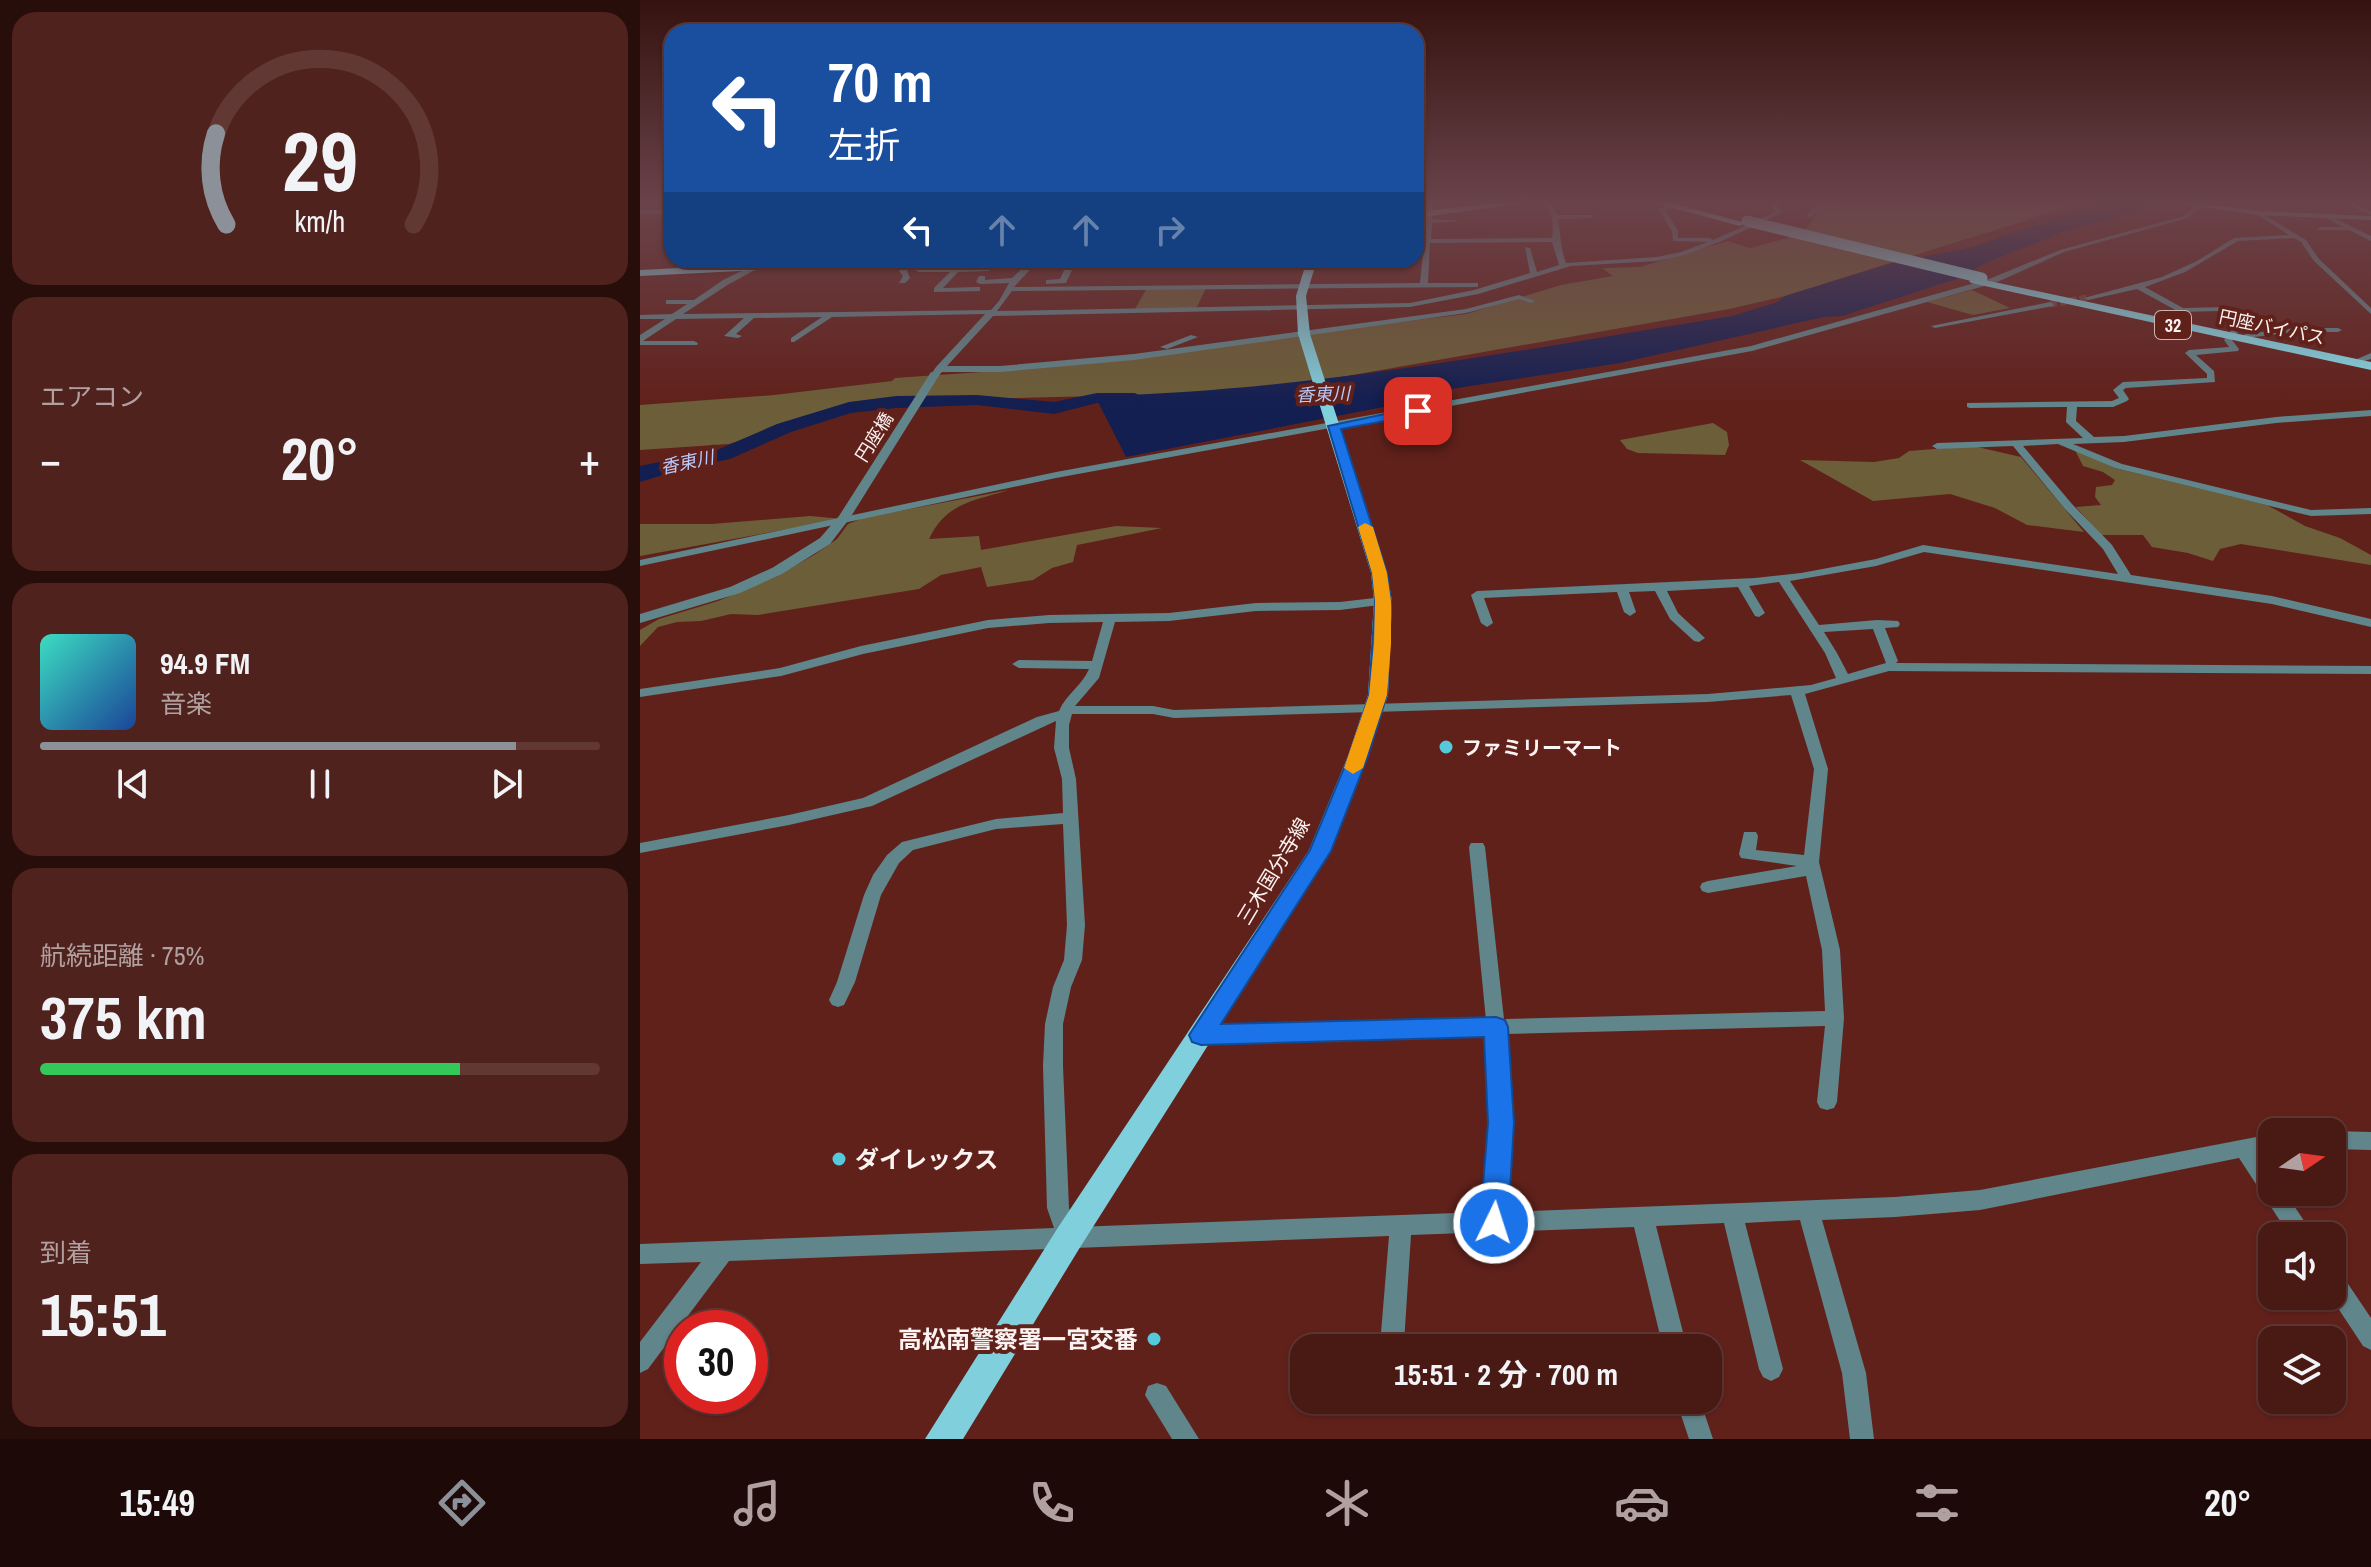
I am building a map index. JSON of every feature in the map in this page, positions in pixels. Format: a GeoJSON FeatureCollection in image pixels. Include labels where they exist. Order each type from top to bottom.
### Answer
{"type":"FeatureCollection","features":[{"type":"Feature","properties":{"kind":"highway","name":"円座バイパス"},"geometry":{"type":"LineString","coordinates":[[1931,268],[2236,335],[2368,360]]}},
{"type":"Feature","properties":{"kind":"main road"},"geometry":{"type":"LineString","coordinates":[[640,273],[734,268]]}},
{"type":"Feature","properties":{"kind":"main road","name":"三木国分寺線"},"geometry":{"type":"LineString","coordinates":[[948,1437],[1068,1239],[1320,851],[1378,695],[1383,601],[1379,573],[1304,333],[1300,309],[1309,268]]}},
{"type":"Feature","properties":{"kind":"street"},"geometry":{"type":"LineString","coordinates":[[640,341],[726,282],[754,268]]}},
{"type":"Feature","properties":{"kind":"street"},"geometry":{"type":"LineString","coordinates":[[902,281],[907,275],[902,273],[908,268]]}},
{"type":"Feature","properties":{"kind":"street"},"geometry":{"type":"LineString","coordinates":[[937,372],[1027,268]]}},
{"type":"Feature","properties":{"kind":"street"},"geometry":{"type":"LineString","coordinates":[[1012,284],[1063,281],[1069,268]]}},
{"type":"Feature","properties":{"kind":"street"},"geometry":{"type":"LineString","coordinates":[[1424,285],[1425,268]]}},
{"type":"Feature","properties":{"kind":"street"},"geometry":{"type":"LineString","coordinates":[[1532,268],[1534,275]]}},
{"type":"Feature","properties":{"kind":"street"},"geometry":{"type":"LineString","coordinates":[[640,317],[1394,307],[1559,268]]}},
{"type":"Feature","properties":{"kind":"street"},"geometry":{"type":"LineString","coordinates":[[640,563],[1056,475],[1752,348],[1983,281],[2017,268]]}},
{"type":"Feature","properties":{"kind":"street"},"geometry":{"type":"LineString","coordinates":[[2088,298],[2139,287],[2186,268]]}},
{"type":"Feature","properties":{"kind":"street"},"geometry":{"type":"LineString","coordinates":[[2324,268],[2371,312]]}},
{"type":"Feature","properties":{"kind":"street"},"geometry":{"type":"LineString","coordinates":[[958,269],[937,290],[977,289]]}},
{"type":"Feature","properties":{"kind":"street"},"geometry":{"type":"LineString","coordinates":[[919,270],[988,269]]}},
{"type":"Feature","properties":{"kind":"street"},"geometry":{"type":"LineString","coordinates":[[1456,284],[1457,274]]}},
{"type":"Feature","properties":{"kind":"street"},"geometry":{"type":"LineString","coordinates":[[982,278],[980,282],[1012,284],[1304,286],[1492,283]]}},
{"type":"Feature","properties":{"kind":"street"},"geometry":{"type":"LineString","coordinates":[[2139,287],[2182,310],[2223,309],[2224,316],[2237,328],[2236,335]]}},
{"type":"Feature","properties":{"kind":"street"},"geometry":{"type":"LineString","coordinates":[[949,301],[959,290]]}},
{"type":"Feature","properties":{"kind":"street"},"geometry":{"type":"LineString","coordinates":[[937,372],[1145,356],[1466,311],[1519,297],[1531,301]]}},
{"type":"Feature","properties":{"kind":"street"},"geometry":{"type":"LineString","coordinates":[[669,302],[699,302]]}},
{"type":"Feature","properties":{"kind":"street"},"geometry":{"type":"LineString","coordinates":[[1935,326],[2050,304]]}},
{"type":"Feature","properties":{"kind":"street"},"geometry":{"type":"LineString","coordinates":[[794,340],[832,314]]}},
{"type":"Feature","properties":{"kind":"street"},"geometry":{"type":"LineString","coordinates":[[738,336],[728,336],[752,315]]}},
{"type":"Feature","properties":{"kind":"street"},"geometry":{"type":"LineString","coordinates":[[1970,405],[2072,407],[2121,402],[2124,399],[2118,390],[2130,384],[2212,380],[2211,373],[2189,353],[2235,349],[2228,340],[2236,335],[2338,330]]}},
{"type":"Feature","properties":{"kind":"street"},"geometry":{"type":"LineString","coordinates":[[1145,356],[1194,337]]}},
{"type":"Feature","properties":{"kind":"street"},"geometry":{"type":"LineString","coordinates":[[640,341],[694,343]]}},
{"type":"Feature","properties":{"kind":"street","name":"円座橋"},"geometry":{"type":"LineString","coordinates":[[640,619],[723,594],[769,575],[825,541],[937,372]]}},
{"type":"Feature","properties":{"kind":"street"},"geometry":{"type":"LineString","coordinates":[[2072,407],[2071,422],[2090,439]]}},
{"type":"Feature","properties":{"kind":"street"},"geometry":{"type":"LineString","coordinates":[[1937,446],[2124,439],[2276,420],[2371,413]]}},
{"type":"Feature","properties":{"kind":"street"},"geometry":{"type":"LineString","coordinates":[[2016,443],[2068,506],[2108,547],[2127,578]]}},
{"type":"Feature","properties":{"kind":"street"},"geometry":{"type":"LineString","coordinates":[[2062,443],[2119,466],[2311,513],[2371,511]]}},
{"type":"Feature","properties":{"kind":"street"},"geometry":{"type":"LineString","coordinates":[[1487,623],[1477,595],[1783,580],[1897,558],[1923,548],[2272,600],[2371,623]]}},
{"type":"Feature","properties":{"kind":"street"},"geometry":{"type":"LineString","coordinates":[[1783,580],[1843,679]]}},
{"type":"Feature","properties":{"kind":"street"},"geometry":{"type":"LineString","coordinates":[[1742,584],[1759,613]]}},
{"type":"Feature","properties":{"kind":"street"},"geometry":{"type":"LineString","coordinates":[[1658,585],[1677,619],[1690,625],[1699,638]]}},
{"type":"Feature","properties":{"kind":"street"},"geometry":{"type":"LineString","coordinates":[[1621,587],[1630,612]]}},
{"type":"Feature","properties":{"kind":"street"},"geometry":{"type":"LineString","coordinates":[[640,693],[781,672],[861,650],[988,624],[1049,619],[1169,617],[1256,607],[1340,606],[1383,601]]}},
{"type":"Feature","properties":{"kind":"street"},"geometry":{"type":"LineString","coordinates":[[1068,1239],[1058,1208],[1054,1024],[1062,987],[1073,960],[1076,925],[1069,779],[1061,761],[1066,712],[1073,697],[1091,680],[1110,619]]}},
{"type":"Feature","properties":{"kind":"street"},"geometry":{"type":"LineString","coordinates":[[1877,624],[1891,661]]}},
{"type":"Feature","properties":{"kind":"street"},"geometry":{"type":"LineString","coordinates":[[1814,629],[1894,624]]}},
{"type":"Feature","properties":{"kind":"street"},"geometry":{"type":"LineString","coordinates":[[1019,664],[1096,665]]}},
{"type":"Feature","properties":{"kind":"street"},"geometry":{"type":"LineString","coordinates":[[640,848],[867,802],[1042,720],[1066,712],[1153,710],[1174,714],[1373,710],[1708,698],[1797,691],[1888,667],[2371,670]]}},
{"type":"Feature","properties":{"kind":"street"},"geometry":{"type":"LineString","coordinates":[[1797,691],[1821,769],[1811,866],[1831,950],[1835,1018],[1827,1102]]}},
{"type":"Feature","properties":{"kind":"street"},"geometry":{"type":"LineString","coordinates":[[838,1000],[848,982],[879,880],[896,853],[908,846],[996,824],[1071,818]]}},
{"type":"Feature","properties":{"kind":"street"},"geometry":{"type":"LineString","coordinates":[[1750,836],[1747,854],[1811,866]]}},
{"type":"Feature","properties":{"kind":"street"},"geometry":{"type":"LineString","coordinates":[[1477,847],[1496,1027],[1501,1123],[1494,1223]]}},
{"type":"Feature","properties":{"kind":"street"},"geometry":{"type":"LineString","coordinates":[[1708,887],[1811,866]]}},
{"type":"Feature","properties":{"kind":"street"},"geometry":{"type":"LineString","coordinates":[[1201,1035],[1835,1018]]}},
{"type":"Feature","properties":{"kind":"street"},"geometry":{"type":"LineString","coordinates":[[2346,1140],[2371,1141]]}},
{"type":"Feature","properties":{"kind":"street"},"geometry":{"type":"LineString","coordinates":[[640,1254],[1643,1218],[1980,1200],[2258,1145]]}},
{"type":"Feature","properties":{"kind":"street"},"geometry":{"type":"LineString","coordinates":[[2243,1147],[2258,1170]]}},
{"type":"Feature","properties":{"kind":"street"},"geometry":{"type":"LineString","coordinates":[[1808,1210],[1854,1373],[1862,1439]]}},
{"type":"Feature","properties":{"kind":"street"},"geometry":{"type":"LineString","coordinates":[[1732,1213],[1771,1369]]}},
{"type":"Feature","properties":{"kind":"street"},"geometry":{"type":"LineString","coordinates":[[1643,1218],[1672,1334]]}},
{"type":"Feature","properties":{"kind":"street"},"geometry":{"type":"LineString","coordinates":[[1393,1334],[1401,1226]]}},
{"type":"Feature","properties":{"kind":"street"},"geometry":{"type":"LineString","coordinates":[[640,1361],[722,1253]]}},
{"type":"Feature","properties":{"kind":"street"},"geometry":{"type":"LineString","coordinates":[[2346,1301],[2371,1338]]}},
{"type":"Feature","properties":{"kind":"street"},"geometry":{"type":"LineString","coordinates":[[1157,1395],[1187,1439]]}},
{"type":"Feature","properties":{"kind":"street"},"geometry":{"type":"LineString","coordinates":[[1693,1414],[1701,1439]]}},
{"type":"Feature","properties":{"kind":"shaded area"},"geometry":{"type":"Polygon","coordinates":[[[1602,268],[1874,268],[1785,296],[1729,309],[1313,382],[1180,394],[900,401],[845,408],[729,444],[640,450],[640,405],[774,395],[892,381],[895,378],[997,371],[1466,314],[1561,285],[1613,276],[1602,268]]]}},
{"type":"Feature","properties":{"kind":"shaded area"},"geometry":{"type":"Polygon","coordinates":[[[1147,288],[1206,288],[1196,309],[1135,309],[1147,288]]]}},
{"type":"Feature","properties":{"kind":"shaded area"},"geometry":{"type":"Polygon","coordinates":[[[1972,290],[2010,308],[1973,315],[1927,302],[1972,290]]]}},
{"type":"Feature","properties":{"kind":"shaded area"},"geometry":{"type":"Polygon","coordinates":[[[1713,423],[1727,432],[1729,445],[1725,455],[1638,453],[1627,449],[1620,440],[1713,423]]]}},
{"type":"Feature","properties":{"kind":"shaded area"},"geometry":{"type":"Polygon","coordinates":[[[1973,446],[2021,457],[2084,532],[2027,525],[1995,508],[1950,494],[1873,501],[1800,460],[1874,462],[1899,458],[1909,451],[1973,446]]]}},
{"type":"Feature","properties":{"kind":"shaded area"},"geometry":{"type":"Polygon","coordinates":[[[2075,450],[2115,468],[2267,505],[2305,526],[2340,538],[2371,555],[2371,565],[2241,544],[2220,549],[2213,561],[2152,547],[2143,535],[2101,535],[2076,507],[2101,505],[2095,497],[2096,487],[2112,485],[2115,480],[2103,472],[2083,466],[2075,450]]]}},
{"type":"Feature","properties":{"kind":"shaded area"},"geometry":{"type":"Polygon","coordinates":[[[1009,490],[972,501],[952,511],[929,539],[979,536],[981,550],[1116,526],[1162,528],[1077,545],[1073,562],[1052,568],[1033,580],[987,587],[981,567],[941,575],[919,589],[758,615],[731,614],[701,621],[677,622],[658,627],[640,646],[640,630],[659,619],[718,601],[777,576],[837,539],[848,524],[863,518],[1009,490]]]}},
{"type":"Feature","properties":{"kind":"shaded area"},"geometry":{"type":"Polygon","coordinates":[[[810,516],[843,519],[640,556],[640,524],[712,524],[810,516]]]}},
{"type":"Feature","properties":{"kind":"water"},"geometry":{"type":"Polygon","coordinates":[[[1875,268],[1975,268],[1978,272],[1842,316],[1824,317],[1620,363],[1411,395],[1394,405],[1126,457],[1095,396],[1255,386],[1415,367],[1732,316],[1778,302],[1785,296],[1875,268]]]}},
{"type":"Feature","properties":{"kind":"water"},"geometry":{"type":"Polygon","coordinates":[[[725,452],[725,456],[640,482],[640,466],[725,452]]]}},
{"type":"Feature","properties":{"kind":"waterway","name":"香東川"},"geometry":{"type":"LineString","coordinates":[[640,472],[723,455],[784,428],[849,408],[896,402],[977,400],[1054,408],[1097,398],[1135,398]]}},
{"type":"Feature","properties":{"kind":"tunnel"},"geometry":{"type":"LineString","coordinates":[[2050,304],[2088,298]]}},
{"type":"Feature","properties":{"kind":"slow traffic"},"geometry":{"type":"LineString","coordinates":[[1353,768],[1378,695],[1383,644],[1383,601],[1379,573],[1365,527]]}},
{"type":"Feature","properties":{"kind":"place","name":"ファミリーマート"},"geometry":{"type":"Point","coordinates":[1446,747]}},
{"type":"Feature","properties":{"kind":"place","name":"ダイレックス"},"geometry":{"type":"Point","coordinates":[839,1159]}},
{"type":"Feature","properties":{"kind":"place","name":"高松南警察署一宮交番"},"geometry":{"type":"Point","coordinates":[1154,1339]}},
{"type":"Feature","properties":{"kind":"route"},"geometry":{"type":"LineString","coordinates":[[1418,411],[1334,426],[1379,573],[1383,601],[1383,644],[1378,695],[1358,756],[1320,851],[1201,1035],[1496,1027],[1501,1123],[1494,1223]]}}]}
